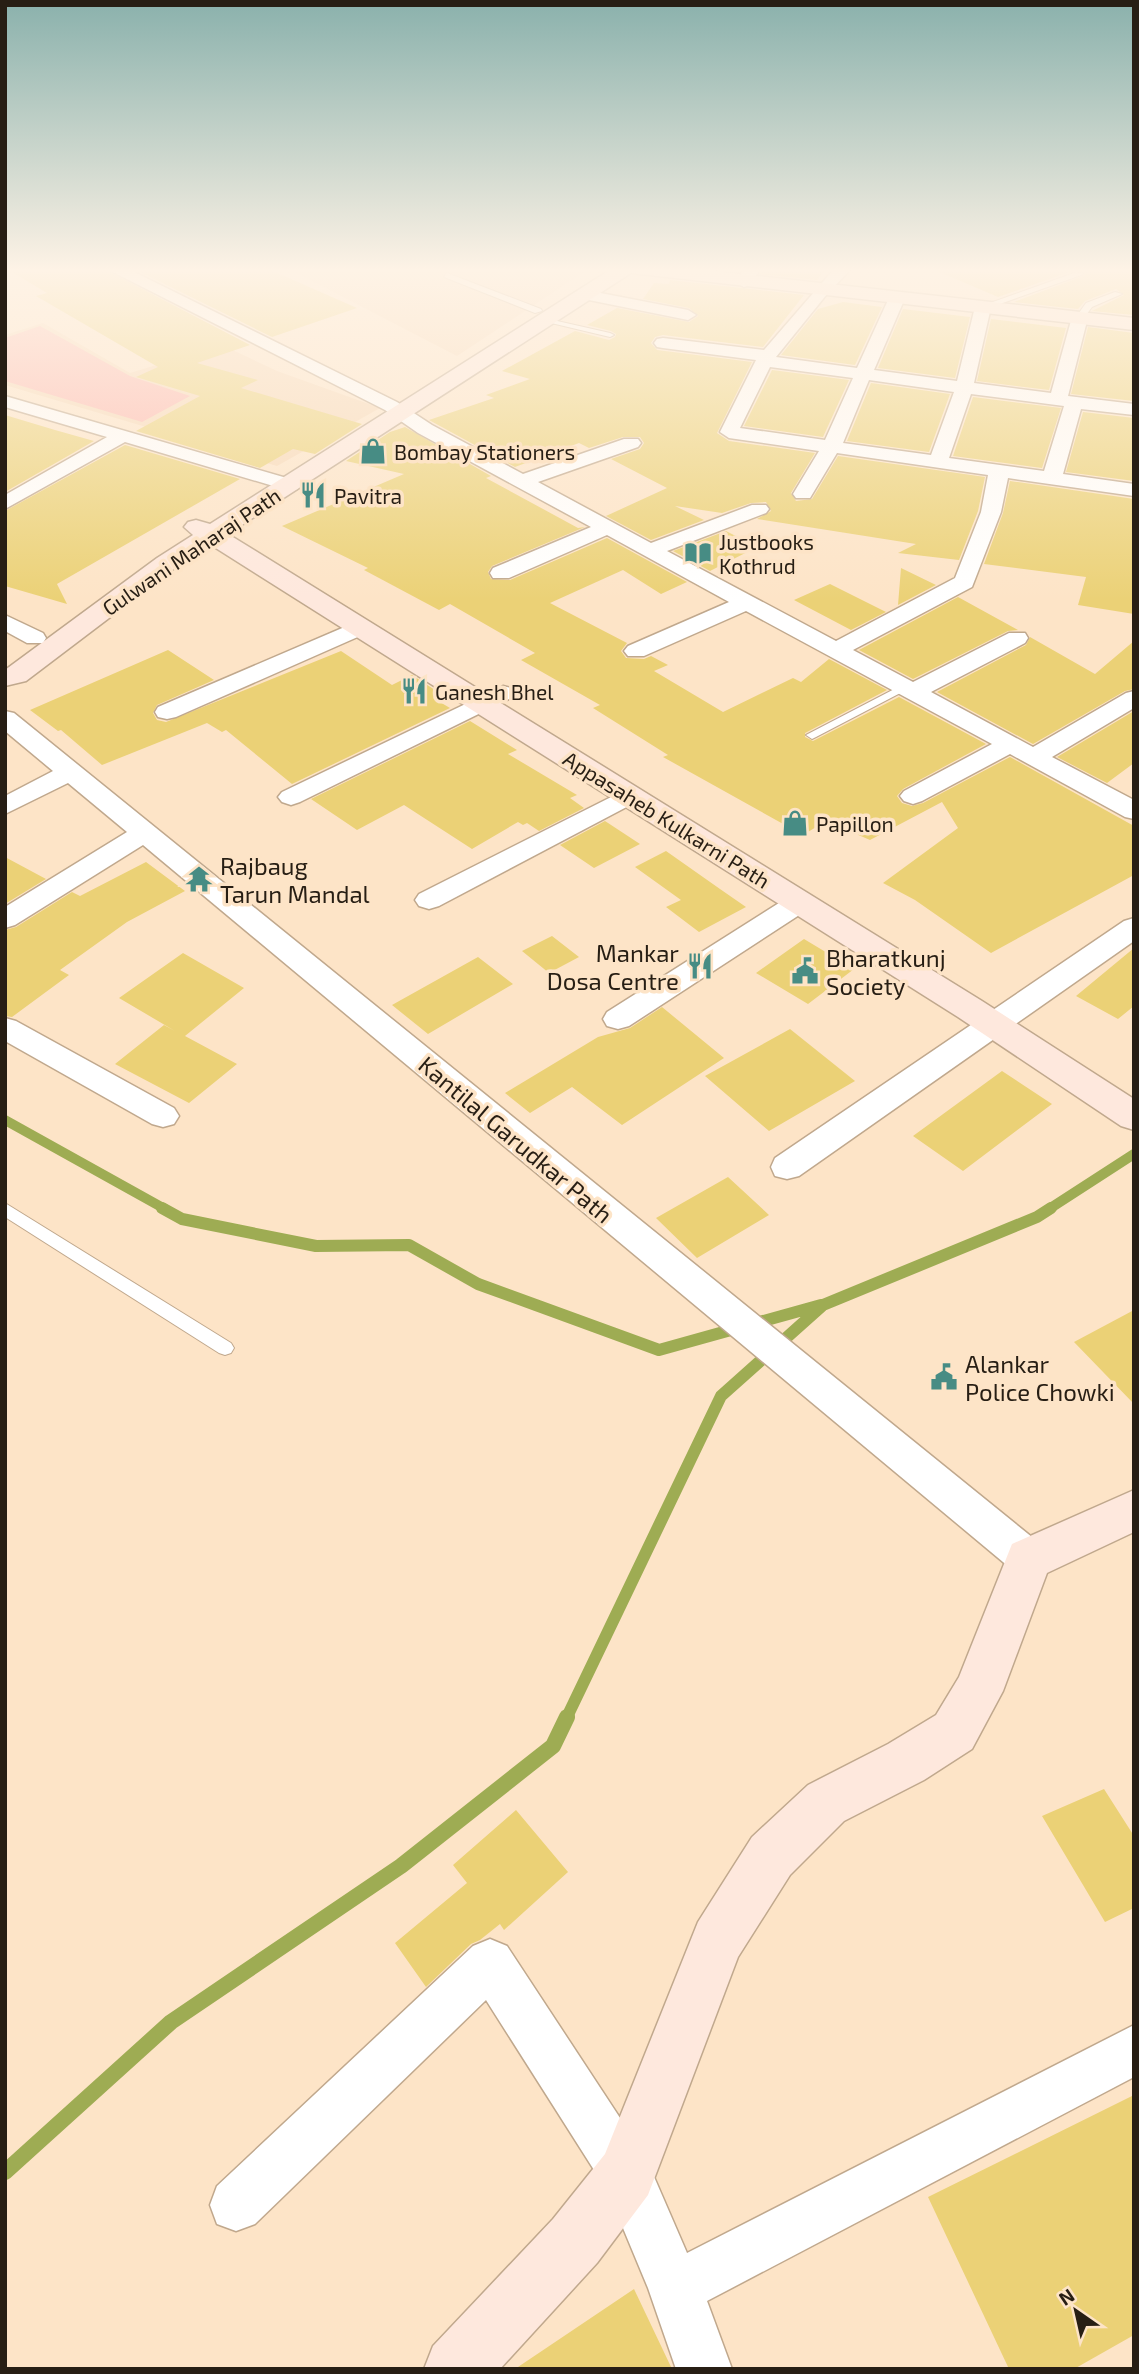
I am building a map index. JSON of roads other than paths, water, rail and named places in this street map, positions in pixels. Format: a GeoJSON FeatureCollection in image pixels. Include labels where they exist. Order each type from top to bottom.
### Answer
{"type":"FeatureCollection","features":[{"type":"Feature","properties":{"kind":"street"},"geometry":{"type":"LineString","coordinates":[[335,379],[397,410],[425,429],[1134,811]]}},
{"type":"Feature","properties":{"kind":"street","name":"Gulwani Maharaj Path"},"geometry":{"type":"LineString","coordinates":[[5,678],[16,675],[213,526],[445,379]]}},
{"type":"Feature","properties":{"kind":"street"},"geometry":{"type":"LineString","coordinates":[[756,379],[729,432],[1134,490]]}},
{"type":"Feature","properties":{"kind":"street"},"geometry":{"type":"LineString","coordinates":[[803,494],[831,447],[861,379]]}},
{"type":"Feature","properties":{"kind":"street"},"geometry":{"type":"LineString","coordinates":[[886,379],[1134,410]]}},
{"type":"Feature","properties":{"kind":"street"},"geometry":{"type":"LineString","coordinates":[[938,462],[966,379]]}},
{"type":"Feature","properties":{"kind":"street"},"geometry":{"type":"LineString","coordinates":[[1052,478],[1070,379]]}},
{"type":"Feature","properties":{"kind":"street"},"geometry":{"type":"LineString","coordinates":[[5,401],[281,482]]}},
{"type":"Feature","properties":{"kind":"street"},"geometry":{"type":"LineString","coordinates":[[5,503],[122,436]]}},
{"type":"Feature","properties":{"kind":"street"},"geometry":{"type":"LineString","coordinates":[[522,481],[631,443]]}},
{"type":"Feature","properties":{"kind":"street"},"geometry":{"type":"LineString","coordinates":[[837,650],[964,582],[991,512],[999,471]]}},
{"type":"Feature","properties":{"kind":"street"},"geometry":{"type":"LineString","coordinates":[[651,550],[759,509]]}},
{"type":"Feature","properties":{"kind":"street","name":"Gulwani Maharaj Path"},"geometry":{"type":"LineString","coordinates":[[5,660],[146,558],[213,526]]}},
{"type":"Feature","properties":{"kind":"street","name":"Appasaheb Kulkarni Path"},"geometry":{"type":"LineString","coordinates":[[213,526],[361,628],[492,698],[629,796],[800,902],[1004,1016],[1134,1084]]}},
{"type":"Feature","properties":{"kind":"street","name":"Appasaheb Kulkarni Path"},"geometry":{"type":"LineString","coordinates":[[213,526],[1004,1016],[1134,1117]]}},
{"type":"Feature","properties":{"kind":"street"},"geometry":{"type":"LineString","coordinates":[[501,572],[608,527]]}},
{"type":"Feature","properties":{"kind":"street"},"geometry":{"type":"LineString","coordinates":[[636,652],[747,602]]}},
{"type":"Feature","properties":{"kind":"street"},"geometry":{"type":"LineString","coordinates":[[5,622],[35,638]]}},
{"type":"Feature","properties":{"kind":"street"},"geometry":{"type":"LineString","coordinates":[[167,712],[361,628]]}},
{"type":"Feature","properties":{"kind":"street"},"geometry":{"type":"LineString","coordinates":[[908,689],[1017,638]]}},
{"type":"Feature","properties":{"kind":"street"},"geometry":{"type":"LineString","coordinates":[[291,797],[492,698]]}},
{"type":"Feature","properties":{"kind":"street"},"geometry":{"type":"LineString","coordinates":[[1034,757],[1134,698]]}},
{"type":"Feature","properties":{"kind":"street","name":"Kantilal Garudkar Path"},"geometry":{"type":"LineString","coordinates":[[5,718],[1029,1559]]}},
{"type":"Feature","properties":{"kind":"street"},"geometry":{"type":"LineString","coordinates":[[913,796],[1011,744]]}},
{"type":"Feature","properties":{"kind":"street"},"geometry":{"type":"LineString","coordinates":[[5,806],[70,772]]}},
{"type":"Feature","properties":{"kind":"street"},"geometry":{"type":"LineString","coordinates":[[429,900],[629,796]]}},
{"type":"Feature","properties":{"kind":"street"},"geometry":{"type":"LineString","coordinates":[[5,919],[145,833]]}},
{"type":"Feature","properties":{"kind":"street"},"geometry":{"type":"LineString","coordinates":[[618,1019],[800,902]]}},
{"type":"Feature","properties":{"kind":"street"},"geometry":{"type":"LineString","coordinates":[[787,1167],[1134,927]]}},
{"type":"Feature","properties":{"kind":"street"},"geometry":{"type":"LineString","coordinates":[[5,1028],[163,1116]]}},
{"type":"Feature","properties":{"kind":"street"},"geometry":{"type":"LineString","coordinates":[[456,2369],[575,2241],[627,2174],[717,1941],[771,1856],[826,1802],[906,1762],[954,1732],[978,1691],[1029,1559],[1134,1510]]}},
{"type":"Feature","properties":{"kind":"street"},"geometry":{"type":"LineString","coordinates":[[236,2205],[491,1963],[627,2174],[675,2288],[704,2369]]}},
{"type":"Feature","properties":{"kind":"street"},"geometry":{"type":"LineString","coordinates":[[675,2288],[1134,2050]]}},
{"type":"Feature","properties":{"kind":"lane"},"geometry":{"type":"LineString","coordinates":[[812,735],[908,689]]}},
{"type":"Feature","properties":{"kind":"lane"},"geometry":{"type":"LineString","coordinates":[[5,1209],[225,1348]]}},
{"type":"Feature","properties":{"kind":"waterway"},"geometry":{"type":"LineString","coordinates":[[5,1120],[165,1209]]}},
{"type":"Feature","properties":{"kind":"waterway"},"geometry":{"type":"LineString","coordinates":[[1049,1209],[1134,1154]]}},
{"type":"Feature","properties":{"kind":"waterway"},"geometry":{"type":"LineString","coordinates":[[162,1208],[182,1219],[316,1246],[409,1245],[478,1284],[659,1350],[821,1305]]}},
{"type":"Feature","properties":{"kind":"waterway"},"geometry":{"type":"LineString","coordinates":[[566,1719],[721,1396],[823,1305],[1037,1217],[1051,1208]]}},
{"type":"Feature","properties":{"kind":"waterway"},"geometry":{"type":"LineString","coordinates":[[5,2172],[171,2022],[401,1866],[553,1746],[567,1717]]}},
{"type":"Feature","properties":{"kind":"place","name":"Bombay Stationers"},"geometry":{"type":"Point","coordinates":[373,451]}},
{"type":"Feature","properties":{"kind":"place","name":"Pavitra"},"geometry":{"type":"Point","coordinates":[313,495]}},
{"type":"Feature","properties":{"kind":"place","name":"Justbooks Kothrud"},"geometry":{"type":"Point","coordinates":[698,553]}},
{"type":"Feature","properties":{"kind":"place","name":"Ganesh Bhel"},"geometry":{"type":"Point","coordinates":[414,691]}},
{"type":"Feature","properties":{"kind":"place","name":"Papillon"},"geometry":{"type":"Point","coordinates":[795,823]}},
{"type":"Feature","properties":{"kind":"place","name":"Rajbaug Tarun Mandal"},"geometry":{"type":"Point","coordinates":[199,879]}},
{"type":"Feature","properties":{"kind":"place","name":"Mankar Dosa Centre"},"geometry":{"type":"Point","coordinates":[700,966]}},
{"type":"Feature","properties":{"kind":"place","name":"Bharatkunj Society"},"geometry":{"type":"Point","coordinates":[805,971]}},
{"type":"Feature","properties":{"kind":"place","name":"Alankar Police Chowki"},"geometry":{"type":"Point","coordinates":[944,1377]}}]}
